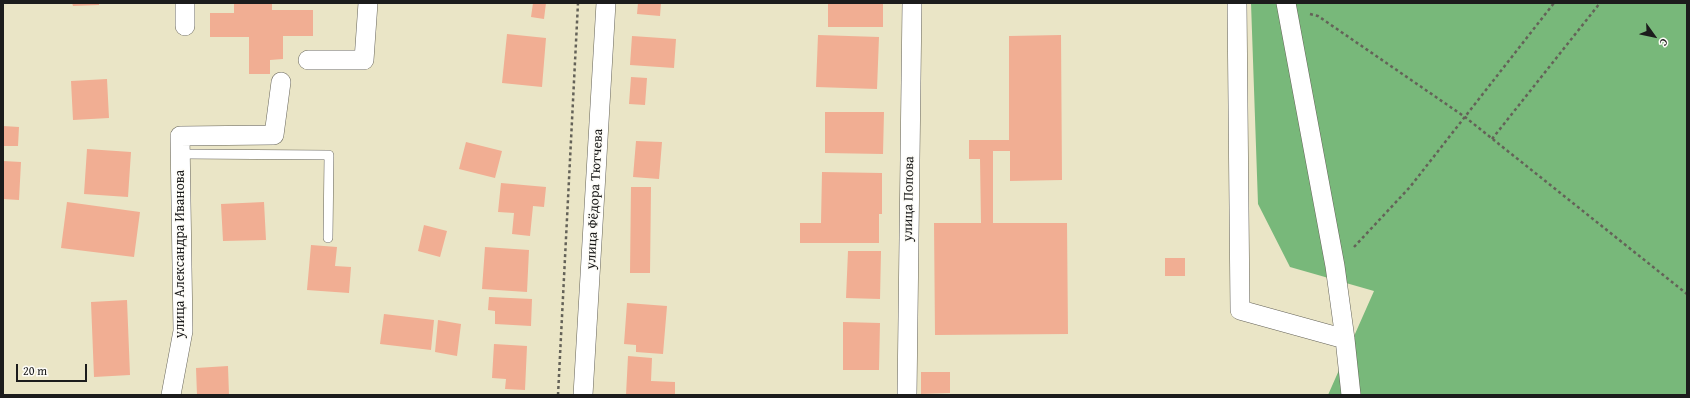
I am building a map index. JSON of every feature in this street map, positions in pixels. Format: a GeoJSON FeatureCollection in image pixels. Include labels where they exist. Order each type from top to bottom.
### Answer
{"type":"FeatureCollection","features":[{"type":"Feature","properties":{"kind":"street"},"geometry":{"type":"LineString","coordinates":[[184,26],[185,3]]}},
{"type":"Feature","properties":{"kind":"street"},"geometry":{"type":"LineString","coordinates":[[308,60],[364,60],[368,3]]}},
{"type":"Feature","properties":{"kind":"street","name":"улица Фёдора Тютчева"},"geometry":{"type":"LineString","coordinates":[[583,395],[606,3]]}},
{"type":"Feature","properties":{"kind":"street","name":"улица Попова"},"geometry":{"type":"LineString","coordinates":[[907,395],[912,3]]}},
{"type":"Feature","properties":{"kind":"street"},"geometry":{"type":"LineString","coordinates":[[1237,3],[1240,310],[1345,339]]}},
{"type":"Feature","properties":{"kind":"street"},"geometry":{"type":"LineString","coordinates":[[1286,3],[1335,266],[1351,395]]}},
{"type":"Feature","properties":{"kind":"street"},"geometry":{"type":"LineString","coordinates":[[180,145],[274,135],[281,82]]}},
{"type":"Feature","properties":{"kind":"street","name":"улица Александра Иванова"},"geometry":{"type":"LineString","coordinates":[[171,395],[183,332],[180,145]]}},
{"type":"Feature","properties":{"kind":"lane"},"geometry":{"type":"LineString","coordinates":[[180,145],[329,155],[328,238]]}},
{"type":"Feature","properties":{"kind":"path"},"geometry":{"type":"LineString","coordinates":[[558,395],[578,3]]}},
{"type":"Feature","properties":{"kind":"path"},"geometry":{"type":"LineString","coordinates":[[1335,266],[1410,187],[1554,3]]}},
{"type":"Feature","properties":{"kind":"path"},"geometry":{"type":"LineString","coordinates":[[1492,139],[1600,3]]}},
{"type":"Feature","properties":{"kind":"path"},"geometry":{"type":"LineString","coordinates":[[1318,16],[1465,117],[1687,294]]}},
{"type":"Feature","properties":{"kind":"green space"},"geometry":{"type":"Polygon","coordinates":[[[1251,3],[1687,3],[1687,395],[1328,395],[1374,291],[1290,267],[1258,204],[1251,3]]]}},
{"type":"Feature","properties":{"kind":"building"},"geometry":{"type":"Polygon","coordinates":[[[72,3],[99,3],[99,5],[73,6],[72,3]]]}},
{"type":"Feature","properties":{"kind":"building"},"geometry":{"type":"Polygon","coordinates":[[[234,3],[272,3],[272,10],[313,10],[313,36],[283,36],[283,59],[270,60],[270,74],[249,74],[249,37],[210,37],[210,13],[234,13],[234,3]]]}},
{"type":"Feature","properties":{"kind":"building"},"geometry":{"type":"Polygon","coordinates":[[[533,3],[546,3],[544,19],[531,17],[533,3]]]}},
{"type":"Feature","properties":{"kind":"building"},"geometry":{"type":"Polygon","coordinates":[[[638,3],[661,3],[660,16],[637,14],[638,3]]]}},
{"type":"Feature","properties":{"kind":"building"},"geometry":{"type":"Polygon","coordinates":[[[828,3],[883,3],[883,27],[828,27],[828,3]]]}},
{"type":"Feature","properties":{"kind":"building"},"geometry":{"type":"Polygon","coordinates":[[[507,34],[546,38],[542,87],[502,83],[507,34]]]}},
{"type":"Feature","properties":{"kind":"building"},"geometry":{"type":"Polygon","coordinates":[[[818,35],[879,37],[877,89],[816,87],[818,35]]]}},
{"type":"Feature","properties":{"kind":"building"},"geometry":{"type":"Polygon","coordinates":[[[1061,35],[1062,180],[1010,181],[1010,151],[993,151],[993,223],[1067,223],[1068,334],[935,335],[934,223],[981,223],[980,159],[969,159],[969,140],[1009,140],[1009,36],[1061,35]]]}},
{"type":"Feature","properties":{"kind":"building"},"geometry":{"type":"Polygon","coordinates":[[[632,36],[676,39],[674,68],[630,65],[632,36]]]}},
{"type":"Feature","properties":{"kind":"building"},"geometry":{"type":"Polygon","coordinates":[[[631,77],[647,78],[645,105],[629,104],[631,77]]]}},
{"type":"Feature","properties":{"kind":"building"},"geometry":{"type":"Polygon","coordinates":[[[107,79],[109,118],[73,120],[71,81],[107,79]]]}},
{"type":"Feature","properties":{"kind":"building"},"geometry":{"type":"Polygon","coordinates":[[[825,112],[884,112],[883,154],[825,153],[825,112]]]}},
{"type":"Feature","properties":{"kind":"building"},"geometry":{"type":"Polygon","coordinates":[[[3,126],[19,127],[18,146],[3,146],[3,126]]]}},
{"type":"Feature","properties":{"kind":"building"},"geometry":{"type":"Polygon","coordinates":[[[636,141],[662,142],[659,179],[633,177],[636,141]]]}},
{"type":"Feature","properties":{"kind":"building"},"geometry":{"type":"Polygon","coordinates":[[[466,142],[502,151],[495,178],[459,169],[466,142]]]}},
{"type":"Feature","properties":{"kind":"building"},"geometry":{"type":"Polygon","coordinates":[[[87,149],[131,152],[128,197],[84,194],[87,149]]]}},
{"type":"Feature","properties":{"kind":"building"},"geometry":{"type":"Polygon","coordinates":[[[3,161],[21,162],[19,200],[3,199],[3,161]]]}},
{"type":"Feature","properties":{"kind":"building"},"geometry":{"type":"Polygon","coordinates":[[[822,172],[882,173],[882,214],[879,214],[879,243],[800,243],[800,223],[821,223],[822,172]]]}},
{"type":"Feature","properties":{"kind":"building"},"geometry":{"type":"Polygon","coordinates":[[[501,183],[546,187],[544,207],[533,206],[530,236],[512,234],[514,213],[498,212],[501,183]]]}},
{"type":"Feature","properties":{"kind":"building"},"geometry":{"type":"Polygon","coordinates":[[[631,187],[651,187],[650,273],[630,273],[631,187]]]}},
{"type":"Feature","properties":{"kind":"building"},"geometry":{"type":"Polygon","coordinates":[[[67,202],[140,212],[134,257],[61,248],[67,202]]]}},
{"type":"Feature","properties":{"kind":"building"},"geometry":{"type":"Polygon","coordinates":[[[264,202],[266,240],[223,241],[221,204],[264,202]]]}},
{"type":"Feature","properties":{"kind":"building"},"geometry":{"type":"Polygon","coordinates":[[[424,225],[447,231],[440,257],[418,251],[424,225]]]}},
{"type":"Feature","properties":{"kind":"building"},"geometry":{"type":"Polygon","coordinates":[[[311,245],[337,247],[335,266],[351,267],[349,293],[307,290],[311,245]]]}},
{"type":"Feature","properties":{"kind":"building"},"geometry":{"type":"Polygon","coordinates":[[[485,247],[529,250],[527,292],[482,289],[485,247]]]}},
{"type":"Feature","properties":{"kind":"building"},"geometry":{"type":"Polygon","coordinates":[[[848,251],[881,251],[880,299],[846,298],[848,251]]]}},
{"type":"Feature","properties":{"kind":"building"},"geometry":{"type":"Polygon","coordinates":[[[1165,258],[1185,258],[1185,276],[1165,276],[1165,258]]]}},
{"type":"Feature","properties":{"kind":"building"},"geometry":{"type":"Polygon","coordinates":[[[489,297],[532,299],[531,326],[495,324],[495,311],[488,310],[489,297]]]}},
{"type":"Feature","properties":{"kind":"building"},"geometry":{"type":"Polygon","coordinates":[[[127,300],[130,375],[94,377],[91,302],[127,300]]]}},
{"type":"Feature","properties":{"kind":"building"},"geometry":{"type":"Polygon","coordinates":[[[627,303],[667,306],[663,354],[636,352],[636,345],[624,344],[627,303]]]}},
{"type":"Feature","properties":{"kind":"building"},"geometry":{"type":"Polygon","coordinates":[[[384,314],[434,320],[431,350],[380,344],[384,314]]]}},
{"type":"Feature","properties":{"kind":"building"},"geometry":{"type":"Polygon","coordinates":[[[438,320],[461,324],[457,356],[435,352],[438,320]]]}},
{"type":"Feature","properties":{"kind":"building"},"geometry":{"type":"Polygon","coordinates":[[[843,322],[880,323],[879,370],[843,370],[843,322]]]}},
{"type":"Feature","properties":{"kind":"building"},"geometry":{"type":"Polygon","coordinates":[[[494,344],[527,346],[525,390],[505,389],[506,379],[492,378],[494,344]]]}},
{"type":"Feature","properties":{"kind":"building"},"geometry":{"type":"Polygon","coordinates":[[[628,356],[652,358],[651,381],[675,382],[675,395],[626,395],[628,356]]]}},
{"type":"Feature","properties":{"kind":"building"},"geometry":{"type":"Polygon","coordinates":[[[228,366],[229,395],[197,395],[196,368],[228,366]]]}},
{"type":"Feature","properties":{"kind":"building"},"geometry":{"type":"Polygon","coordinates":[[[921,372],[950,372],[950,393],[921,394],[921,372]]]}}]}
